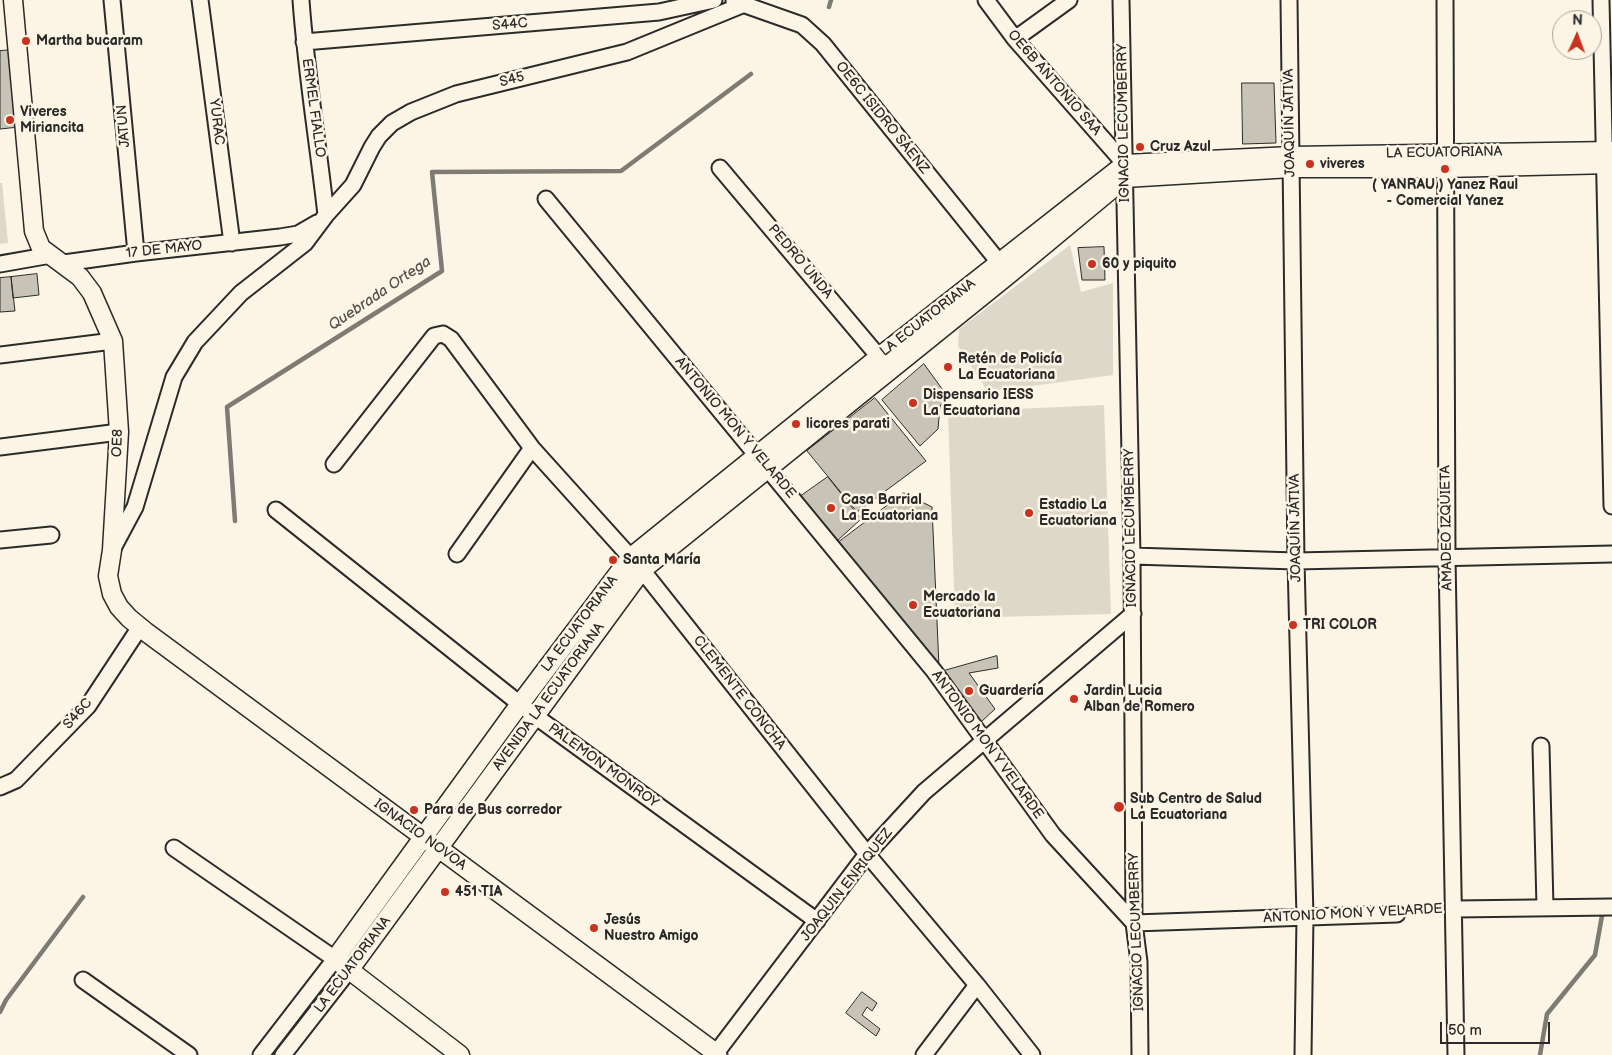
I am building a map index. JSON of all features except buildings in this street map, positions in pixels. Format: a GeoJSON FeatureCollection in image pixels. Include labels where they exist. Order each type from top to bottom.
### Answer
{"type":"FeatureCollection","features":[{"type":"Feature","properties":{"kind":"street","name":"OE8"},"geometry":{"type":"LineString","coordinates":[[13,0],[34,231],[41,248],[80,277],[92,293],[113,341],[119,432],[112,550],[108,576],[112,594],[119,607],[143,629]]}},
{"type":"Feature","properties":{"kind":"street","name":"JATUN"},"geometry":{"type":"LineString","coordinates":[[112,0],[136,253]]}},
{"type":"Feature","properties":{"kind":"street","name":"YURAC"},"geometry":{"type":"LineString","coordinates":[[200,0],[232,243]]}},
{"type":"Feature","properties":{"kind":"street","name":"ERMEL FIALLO"},"geometry":{"type":"LineString","coordinates":[[301,0],[304,42],[326,215]]}},
{"type":"Feature","properties":{"kind":"street","name":"S44C"},"geometry":{"type":"LineString","coordinates":[[304,42],[659,12],[714,0]]}},
{"type":"Feature","properties":{"kind":"street","name":"OE6B ANTONIO SAA"},"geometry":{"type":"LineString","coordinates":[[986,0],[1015,39],[1125,171]]}},
{"type":"Feature","properties":{"kind":"street"},"geometry":{"type":"LineString","coordinates":[[1015,39],[1069,0]]}},
{"type":"Feature","properties":{"kind":"street","name":"IGNACIO LECUMBERRY"},"geometry":{"type":"LineString","coordinates":[[1121,0],[1132,556],[1134,923],[1139,962],[1140,1055]]}},
{"type":"Feature","properties":{"kind":"street","name":"JOAQUÍN JÁTIVA"},"geometry":{"type":"LineString","coordinates":[[1289,0],[1296,561],[1305,917],[1303,1055]]}},
{"type":"Feature","properties":{"kind":"street","name":"AMADEO IZQUIETA"},"geometry":{"type":"LineString","coordinates":[[1445,0],[1447,558],[1456,1055]]}},
{"type":"Feature","properties":{"kind":"street"},"geometry":{"type":"LineString","coordinates":[[1601,0],[1608,158],[1612,506]]}},
{"type":"Feature","properties":{"kind":"street","name":"OE6C ISIDRO SÁENZ"},"geometry":{"type":"LineString","coordinates":[[738,2],[802,25],[822,44],[1004,269]]}},
{"type":"Feature","properties":{"kind":"street","name":"S45"},"geometry":{"type":"LineString","coordinates":[[326,215],[353,185],[379,136],[392,123],[411,112],[456,94],[627,52],[738,2]]}},
{"type":"Feature","properties":{"kind":"street","name":"LA ECUATORIANA"},"geometry":{"type":"LineString","coordinates":[[1445,161],[1608,158]]}},
{"type":"Feature","properties":{"kind":"street"},"geometry":{"type":"LineString","coordinates":[[1125,171],[1291,162],[1445,161]]}},
{"type":"Feature","properties":{"kind":"street","name":"PEDRO UNDA"},"geometry":{"type":"LineString","coordinates":[[720,168],[879,357]]}},
{"type":"Feature","properties":{"kind":"street","name":"AVENIDA LA ECUATORIANA"},"geometry":{"type":"LineString","coordinates":[[439,849],[535,716],[636,564],[1125,171]]}},
{"type":"Feature","properties":{"kind":"street","name":"ANTONIO MON Y VELARDE"},"geometry":{"type":"LineString","coordinates":[[546,199],[934,671],[1053,835],[1134,923],[1397,914]]}},
{"type":"Feature","properties":{"kind":"street","name":"17 DE MAYO"},"geometry":{"type":"LineString","coordinates":[[0,264],[136,253],[298,234],[326,215]]}},
{"type":"Feature","properties":{"kind":"street"},"geometry":{"type":"LineString","coordinates":[[112,550],[135,507],[174,377],[195,342],[241,293],[305,244],[326,215]]}},
{"type":"Feature","properties":{"kind":"street","name":"LA ECUATORIANA"},"geometry":{"type":"LineString","coordinates":[[763,462],[879,357],[1004,269]]}},
{"type":"Feature","properties":{"kind":"street","name":"CLEMENTE CONCHA"},"geometry":{"type":"LineString","coordinates":[[334,464],[434,336],[443,334],[451,339],[532,448],[636,564],[867,854],[977,985],[1032,1055]]}},
{"type":"Feature","properties":{"kind":"street"},"geometry":{"type":"LineString","coordinates":[[0,355],[113,341]]}},
{"type":"Feature","properties":{"kind":"street"},"geometry":{"type":"LineString","coordinates":[[0,447],[119,432]]}},
{"type":"Feature","properties":{"kind":"street"},"geometry":{"type":"LineString","coordinates":[[457,554],[532,448]]}},
{"type":"Feature","properties":{"kind":"street","name":"PALEMON MONROY"},"geometry":{"type":"LineString","coordinates":[[276,510],[535,716],[818,921]]}},
{"type":"Feature","properties":{"kind":"street"},"geometry":{"type":"LineString","coordinates":[[0,540],[51,535]]}},
{"type":"Feature","properties":{"kind":"street"},"geometry":{"type":"LineString","coordinates":[[1132,556],[1296,561],[1612,554]]}},
{"type":"Feature","properties":{"kind":"street","name":"LA ECUATORIANA"},"geometry":{"type":"LineString","coordinates":[[335,959],[520,704],[636,564]]}},
{"type":"Feature","properties":{"kind":"street","name":"JOAQUIN ENRIQUEZ"},"geometry":{"type":"LineString","coordinates":[[717,1054],[867,854],[924,792],[1132,614]]}},
{"type":"Feature","properties":{"kind":"street","name":"IGNACIO NOVOA"},"geometry":{"type":"LineString","coordinates":[[143,629],[717,1054]]}},
{"type":"Feature","properties":{"kind":"street","name":"S46C"},"geometry":{"type":"LineString","coordinates":[[0,787],[16,780],[88,706],[143,629]]}},
{"type":"Feature","properties":{"kind":"street"},"geometry":{"type":"LineString","coordinates":[[1541,746],[1545,907]]}},
{"type":"Feature","properties":{"kind":"street"},"geometry":{"type":"LineString","coordinates":[[174,848],[350,969],[460,1055]]}},
{"type":"Feature","properties":{"kind":"street","name":"LA ECUATORIANA"},"geometry":{"type":"LineString","coordinates":[[283,1055],[439,849]]}},
{"type":"Feature","properties":{"kind":"street","name":"ANTONIO MON Y VELARDE"},"geometry":{"type":"LineString","coordinates":[[1454,909],[1608,906]]}},
{"type":"Feature","properties":{"kind":"street"},"geometry":{"type":"LineString","coordinates":[[260,1055],[335,959]]}},
{"type":"Feature","properties":{"kind":"street"},"geometry":{"type":"LineString","coordinates":[[83,980],[189,1055]]}},
{"type":"Feature","properties":{"kind":"street"},"geometry":{"type":"LineString","coordinates":[[924,1055],[977,985]]}},
{"type":"Feature","properties":{"kind":"path","name":"ANTONIO MON Y VELARDE"},"geometry":{"type":"LineString","coordinates":[[1397,914],[1454,909]]}},
{"type":"Feature","properties":{"kind":"shaded area"},"geometry":{"type":"Polygon","coordinates":[[[0,183],[2,183],[8,243],[0,244],[0,183]]]}},
{"type":"Feature","properties":{"kind":"shaded area"},"geometry":{"type":"Polygon","coordinates":[[[1070,245],[1081,292],[1113,283],[1113,375],[988,392],[958,346],[959,329],[1070,245]]]}},
{"type":"Feature","properties":{"kind":"shaded area","name":"Estadio La Ecuatoriana"},"geometry":{"type":"Polygon","coordinates":[[[1104,405],[1111,614],[955,618],[948,412],[1104,405]]]}},
{"type":"Feature","properties":{"kind":"waterway","name":"Quebrada Ortega"},"geometry":{"type":"LineString","coordinates":[[829,7],[831,0]]}},
{"type":"Feature","properties":{"kind":"waterway","name":"Quebrada Ortega"},"geometry":{"type":"LineString","coordinates":[[235,521],[227,407],[442,271],[432,172],[621,171],[751,74]]}},
{"type":"Feature","properties":{"kind":"waterway","name":"Quebrada Ortega"},"geometry":{"type":"LineString","coordinates":[[0,1012],[6,1000],[83,897]]}},
{"type":"Feature","properties":{"kind":"waterway"},"geometry":{"type":"LineString","coordinates":[[1540,1055],[1547,1014],[1595,955],[1603,910]]}},
{"type":"Feature","properties":{"kind":"place","name":"Martha bucaram"},"geometry":{"type":"Point","coordinates":[26,41]}},
{"type":"Feature","properties":{"kind":"place","name":"Viveres Miriancita"},"geometry":{"type":"Point","coordinates":[10,120]}},
{"type":"Feature","properties":{"kind":"place","name":"Cruz Azul"},"geometry":{"type":"Point","coordinates":[1140,147]}},
{"type":"Feature","properties":{"kind":"place","name":"viveres"},"geometry":{"type":"Point","coordinates":[1310,164]}},
{"type":"Feature","properties":{"kind":"place","name":"( YANRAU ) Yanez Raul - Comercial Yanez"},"geometry":{"type":"Point","coordinates":[1445,169]}},
{"type":"Feature","properties":{"kind":"place","name":"60 y piquito"},"geometry":{"type":"Point","coordinates":[1092,264]}},
{"type":"Feature","properties":{"kind":"place","name":"Retén de Policía La Ecuatoriana"},"geometry":{"type":"Point","coordinates":[948,367]}},
{"type":"Feature","properties":{"kind":"place","name":"Dispensario IESS La Ecuatoriana"},"geometry":{"type":"Point","coordinates":[913,403]}},
{"type":"Feature","properties":{"kind":"place","name":"licores parati"},"geometry":{"type":"Point","coordinates":[796,424]}},
{"type":"Feature","properties":{"kind":"place","name":"Casa Barrial La Ecuatoriana"},"geometry":{"type":"Point","coordinates":[831,508]}},
{"type":"Feature","properties":{"kind":"place","name":"Estadio La Ecuatoriana"},"geometry":{"type":"Point","coordinates":[1029,513]}},
{"type":"Feature","properties":{"kind":"place","name":"Santa María"},"geometry":{"type":"Point","coordinates":[613,560]}},
{"type":"Feature","properties":{"kind":"place","name":"Mercado la Ecuatoriana"},"geometry":{"type":"Point","coordinates":[913,605]}},
{"type":"Feature","properties":{"kind":"place","name":"TRI COLOR"},"geometry":{"type":"Point","coordinates":[1293,625]}},
{"type":"Feature","properties":{"kind":"place","name":"Guardería"},"geometry":{"type":"Point","coordinates":[969,691]}},
{"type":"Feature","properties":{"kind":"place","name":"Jardin Lucia Alban de Romero"},"geometry":{"type":"Point","coordinates":[1074,699]}},
{"type":"Feature","properties":{"kind":"place","name":"Sub Centro de Salud La Ecuatoriana"},"geometry":{"type":"Point","coordinates":[1119,807]}},
{"type":"Feature","properties":{"kind":"place","name":"Para de Bus corredor"},"geometry":{"type":"Point","coordinates":[414,810]}},
{"type":"Feature","properties":{"kind":"place","name":"451 TIA"},"geometry":{"type":"Point","coordinates":[445,892]}},
{"type":"Feature","properties":{"kind":"place","name":"Jesús Nuestro Amigo"},"geometry":{"type":"Point","coordinates":[594,928]}}]}
